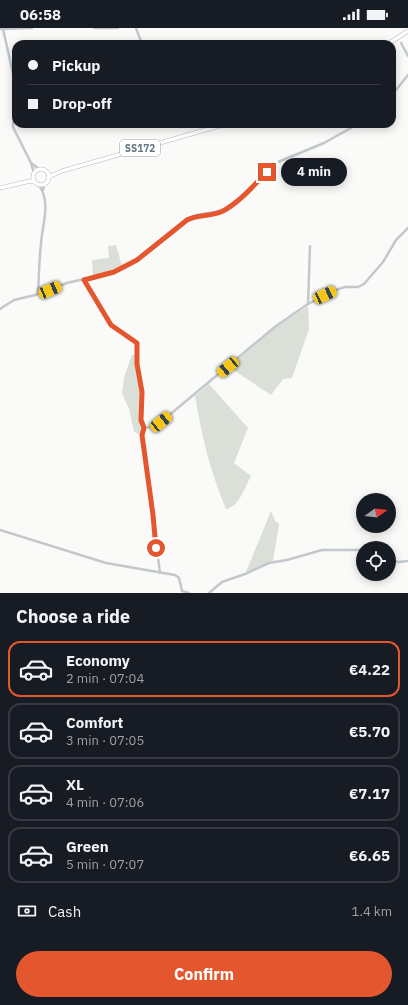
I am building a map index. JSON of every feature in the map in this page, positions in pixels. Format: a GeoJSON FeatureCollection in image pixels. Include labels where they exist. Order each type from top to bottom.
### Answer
{"type":"FeatureCollection","features":[{"type":"Feature","properties":{"kind":"main road"},"geometry":{"type":"LineString","coordinates":[[394,40],[408,31]]}},
{"type":"Feature","properties":{"kind":"main road","name":"SS172"},"geometry":{"type":"LineString","coordinates":[[55,173],[212,128]]}},
{"type":"Feature","properties":{"kind":"main road"},"geometry":{"type":"LineString","coordinates":[[16,184],[39,169],[55,173]]}},
{"type":"Feature","properties":{"kind":"main road"},"geometry":{"type":"LineString","coordinates":[[47,172],[48,177]]}},
{"type":"Feature","properties":{"kind":"main road"},"geometry":{"type":"LineString","coordinates":[[0,188],[16,184],[45,183],[48,177],[55,173]]}},
{"type":"Feature","properties":{"kind":"main road"},"geometry":{"type":"LineString","coordinates":[[33,174],[36,183]]}},
{"type":"Feature","properties":{"kind":"street"},"geometry":{"type":"LineString","coordinates":[[12,72],[1,29],[31,28]]}},
{"type":"Feature","properties":{"kind":"street"},"geometry":{"type":"LineString","coordinates":[[94,28],[118,28]]}},
{"type":"Feature","properties":{"kind":"street"},"geometry":{"type":"LineString","coordinates":[[136,28],[140,40]]}},
{"type":"Feature","properties":{"kind":"street"},"geometry":{"type":"LineString","coordinates":[[401,43],[408,56]]}},
{"type":"Feature","properties":{"kind":"street"},"geometry":{"type":"LineString","coordinates":[[396,90],[408,75]]}},
{"type":"Feature","properties":{"kind":"street"},"geometry":{"type":"LineString","coordinates":[[14,128],[31,163],[33,174]]}},
{"type":"Feature","properties":{"kind":"street"},"geometry":{"type":"LineString","coordinates":[[0,308],[14,300],[67,283],[114,272],[137,260],[187,220],[196,215],[222,211],[246,193],[278,162],[324,143],[351,128]]}},
{"type":"Feature","properties":{"kind":"street"},"geometry":{"type":"LineString","coordinates":[[31,163],[39,169]]}},
{"type":"Feature","properties":{"kind":"street"},"geometry":{"type":"LineString","coordinates":[[36,183],[43,195]]}},
{"type":"Feature","properties":{"kind":"street"},"geometry":{"type":"LineString","coordinates":[[38,293],[41,242],[46,212],[43,195],[45,183]]}},
{"type":"Feature","properties":{"kind":"street"},"geometry":{"type":"LineString","coordinates":[[144,428],[161,422],[252,348],[276,326],[308,304],[336,290],[345,287],[358,287],[364,284],[383,262],[396,240],[408,228]]}},
{"type":"Feature","properties":{"kind":"street"},"geometry":{"type":"LineString","coordinates":[[308,304],[310,246]]}},
{"type":"Feature","properties":{"kind":"street"},"geometry":{"type":"LineString","coordinates":[[84,280],[111,325],[137,343],[137,364],[142,392],[141,420],[144,428],[142,435],[160,573]]}},
{"type":"Feature","properties":{"kind":"street"},"geometry":{"type":"LineString","coordinates":[[0,530],[106,563],[178,576],[182,591],[189,593]]}},
{"type":"Feature","properties":{"kind":"street"},"geometry":{"type":"LineString","coordinates":[[209,593],[222,582],[245,574],[269,563],[287,560],[322,550],[356,550]]}},
{"type":"Feature","properties":{"kind":"street"},"geometry":{"type":"LineString","coordinates":[[396,561],[408,561]]}},
{"type":"Feature","properties":{"kind":"shaded area"},"geometry":{"type":"Polygon","coordinates":[[[116,245],[122,266],[93,276],[92,260],[109,258],[108,246],[116,245]]]}},
{"type":"Feature","properties":{"kind":"shaded area"},"geometry":{"type":"Polygon","coordinates":[[[308,306],[309,329],[292,378],[283,379],[271,395],[229,367],[276,327],[308,306]]]}},
{"type":"Feature","properties":{"kind":"shaded area"},"geometry":{"type":"Polygon","coordinates":[[[132,355],[136,355],[140,385],[139,412],[141,434],[134,431],[129,409],[122,393],[124,377],[132,355]]]}},
{"type":"Feature","properties":{"kind":"shaded area"},"geometry":{"type":"Polygon","coordinates":[[[209,384],[248,428],[234,463],[251,476],[235,505],[226,509],[215,481],[207,454],[195,396],[209,384]]]}},
{"type":"Feature","properties":{"kind":"shaded area"},"geometry":{"type":"Polygon","coordinates":[[[271,511],[275,521],[279,524],[273,561],[246,572],[271,511]]]}},
{"type":"Feature","properties":{"kind":"route"},"geometry":{"type":"LineString","coordinates":[[156,548],[142,435],[144,428],[142,427],[141,420],[140,406],[142,392],[137,364],[138,346],[135,341],[119,332],[106,320],[84,280],[114,272],[137,260],[172,234],[187,220],[196,215],[222,211],[246,193],[267,172]]}}]}
